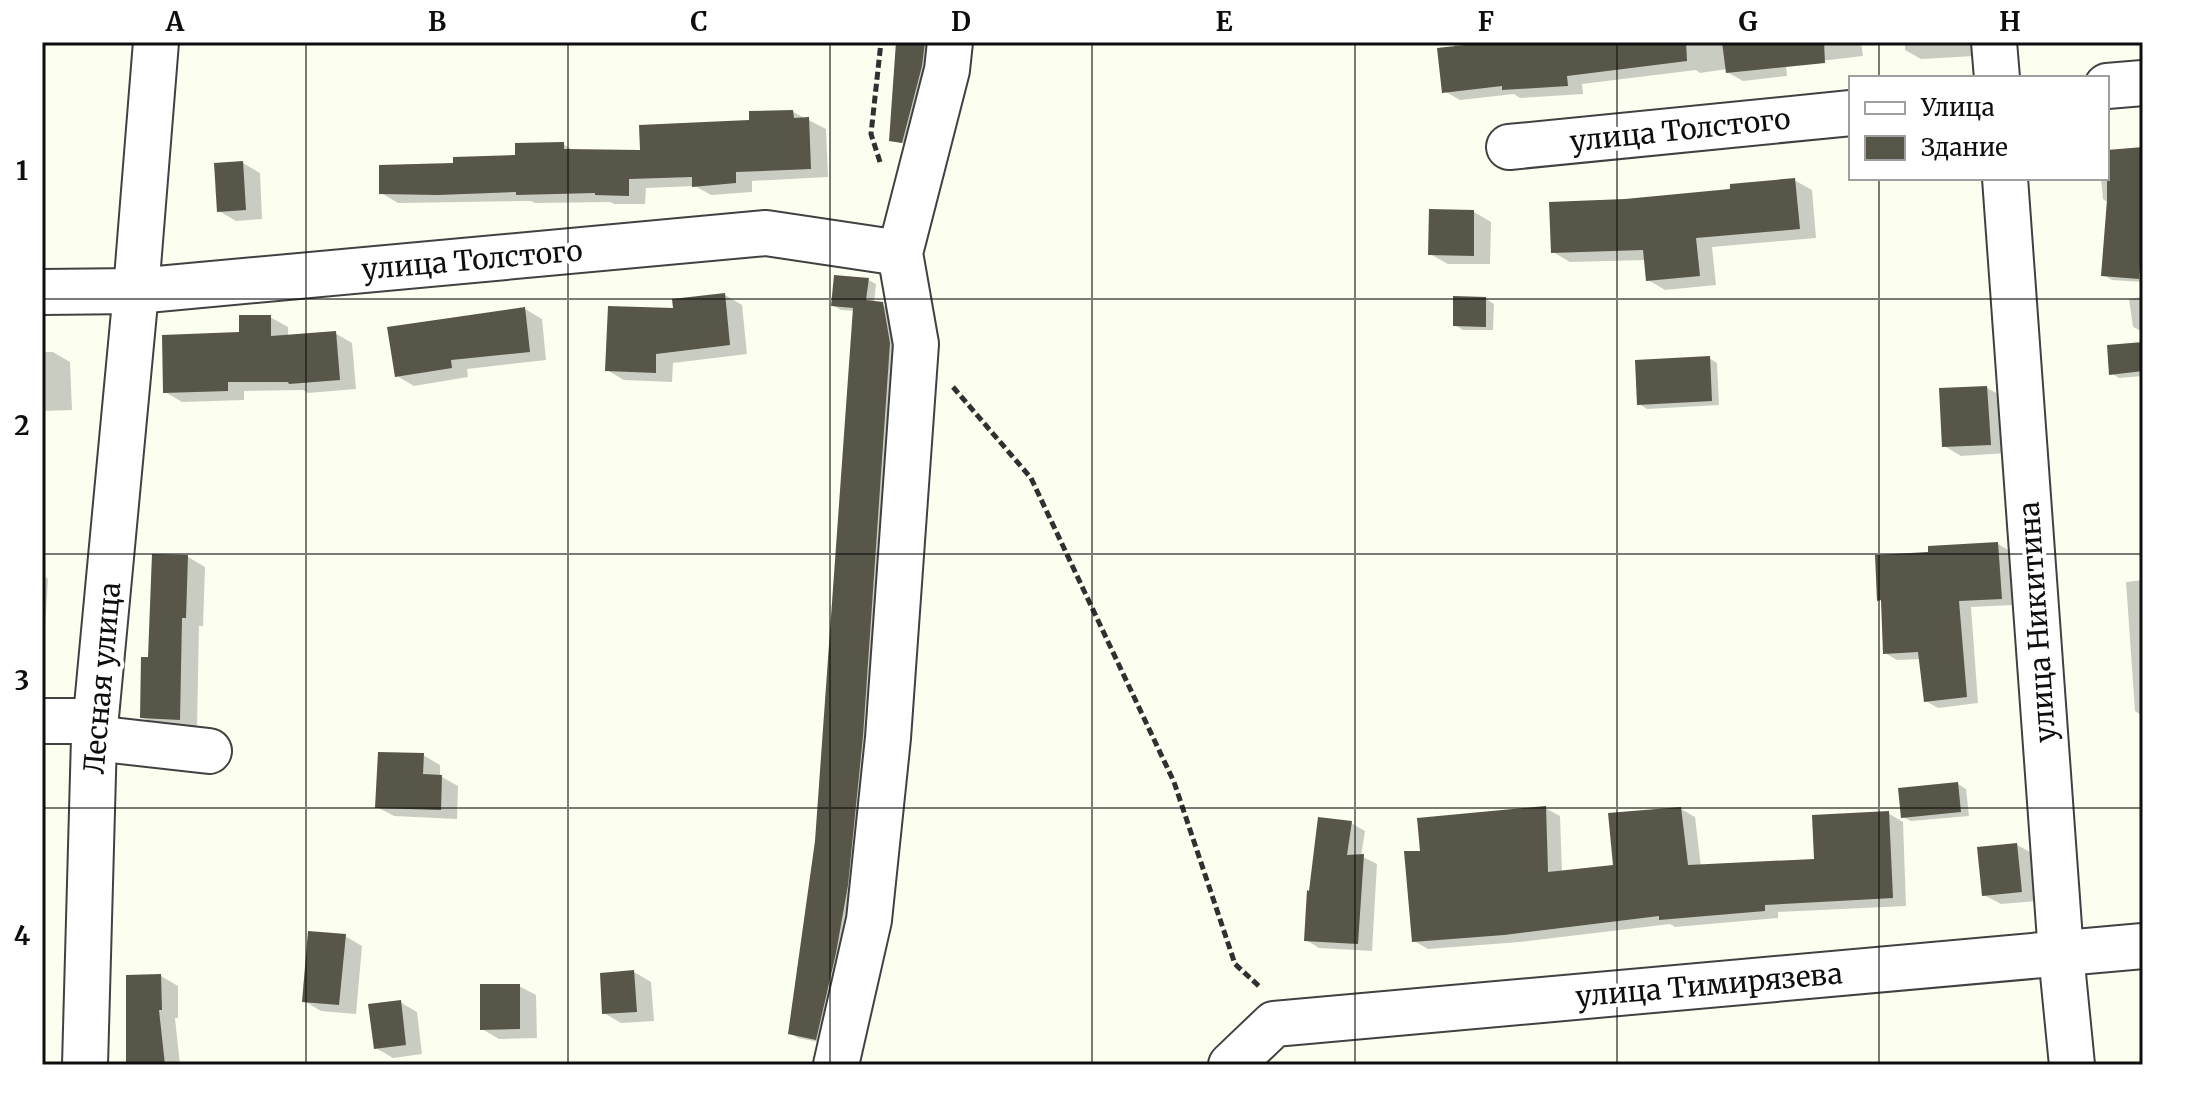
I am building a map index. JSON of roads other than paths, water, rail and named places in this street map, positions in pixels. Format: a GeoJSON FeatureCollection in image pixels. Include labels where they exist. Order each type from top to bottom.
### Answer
{"type":"FeatureCollection","features":[{"type":"Feature","properties":{"kind":"street","name":"Лесная улица"},"geometry":{"type":"LineString","coordinates":[[85,1065],[95,730],[156,42]]}},
{"type":"Feature","properties":{"kind":"street"},"geometry":{"type":"LineString","coordinates":[[836,1065],[869,920],[888,738],[916,344],[904,239],[947,70],[950,42]]}},
{"type":"Feature","properties":{"kind":"street"},"geometry":{"type":"LineString","coordinates":[[1994,42],[1997,76]]}},
{"type":"Feature","properties":{"kind":"street"},"geometry":{"type":"LineString","coordinates":[[2109,86],[2143,83]]}},
{"type":"Feature","properties":{"kind":"street","name":"улица Толстого"},"geometry":{"type":"LineString","coordinates":[[1509,147],[1849,113]]}},
{"type":"Feature","properties":{"kind":"street","name":"улица Никитина"},"geometry":{"type":"LineString","coordinates":[[2005,180],[2061,954],[2072,1065]]}},
{"type":"Feature","properties":{"kind":"street","name":"улица Толстого"},"geometry":{"type":"LineString","coordinates":[[42,292],[136,291],[766,233],[904,239]]}},
{"type":"Feature","properties":{"kind":"street"},"geometry":{"type":"LineString","coordinates":[[42,721],[209,751]]}},
{"type":"Feature","properties":{"kind":"street","name":"улица Тимирязева"},"geometry":{"type":"LineString","coordinates":[[1231,1065],[1286,1023],[2143,946]]}}]}
